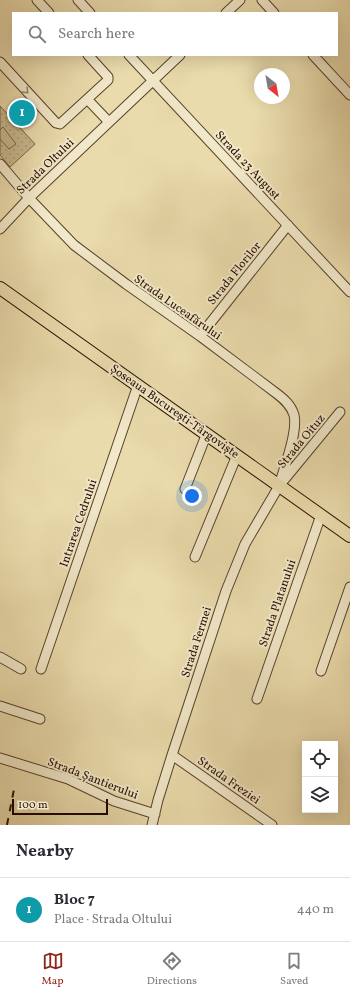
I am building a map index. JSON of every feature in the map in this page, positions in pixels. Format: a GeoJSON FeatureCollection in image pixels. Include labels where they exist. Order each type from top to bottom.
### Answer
{"type":"FeatureCollection","features":[{"type":"Feature","properties":{"kind":"main road","name":"Șoseaua București-Târgoviște"},"geometry":{"type":"LineString","coordinates":[[0,288],[207,433],[350,536]]}},
{"type":"Feature","properties":{"kind":"street"},"geometry":{"type":"LineString","coordinates":[[37,0],[48,12]]}},
{"type":"Feature","properties":{"kind":"street"},"geometry":{"type":"LineString","coordinates":[[78,0],[89,12]]}},
{"type":"Feature","properties":{"kind":"street"},"geometry":{"type":"LineString","coordinates":[[227,12],[240,0]]}},
{"type":"Feature","properties":{"kind":"street"},"geometry":{"type":"LineString","coordinates":[[262,0],[273,12]]}},
{"type":"Feature","properties":{"kind":"street","name":"Strada Oltului"},"geometry":{"type":"LineString","coordinates":[[0,62],[57,124],[62,123],[107,82],[108,78],[89,56]]}},
{"type":"Feature","properties":{"kind":"street","name":"Strada 23 August"},"geometry":{"type":"LineString","coordinates":[[130,56],[350,292]]}},
{"type":"Feature","properties":{"kind":"street","name":"Strada Oltului"},"geometry":{"type":"LineString","coordinates":[[0,229],[29,198],[108,121],[179,56]]}},
{"type":"Feature","properties":{"kind":"street"},"geometry":{"type":"LineString","coordinates":[[314,56],[350,95]]}},
{"type":"Feature","properties":{"kind":"street"},"geometry":{"type":"LineString","coordinates":[[88,100],[108,121]]}},
{"type":"Feature","properties":{"kind":"street","name":"Strada Luceafărului"},"geometry":{"type":"LineString","coordinates":[[0,164],[29,198],[81,251],[200,336],[285,400],[294,415],[294,428],[279,486]]}},
{"type":"Feature","properties":{"kind":"street","name":"Strada Florilor"},"geometry":{"type":"LineString","coordinates":[[200,336],[288,225]]}},
{"type":"Feature","properties":{"kind":"street","name":"Intrarea Cedrului"},"geometry":{"type":"LineString","coordinates":[[41,669],[138,385]]}},
{"type":"Feature","properties":{"kind":"street","name":"Strada Oituz"},"geometry":{"type":"LineString","coordinates":[[279,486],[340,412]]}},
{"type":"Feature","properties":{"kind":"street"},"geometry":{"type":"LineString","coordinates":[[185,489],[207,433]]}},
{"type":"Feature","properties":{"kind":"street"},"geometry":{"type":"LineString","coordinates":[[195,557],[237,455]]}},
{"type":"Feature","properties":{"kind":"street","name":"Strada Fermei"},"geometry":{"type":"LineString","coordinates":[[152,825],[172,755],[226,591],[236,565],[253,529],[279,486]]}},
{"type":"Feature","properties":{"kind":"street","name":"Strada Platanului"},"geometry":{"type":"LineString","coordinates":[[257,699],[321,515]]}},
{"type":"Feature","properties":{"kind":"street"},"geometry":{"type":"LineString","coordinates":[[321,671],[350,587]]}},
{"type":"Feature","properties":{"kind":"street"},"geometry":{"type":"LineString","coordinates":[[0,657],[21,669]]}},
{"type":"Feature","properties":{"kind":"street"},"geometry":{"type":"LineString","coordinates":[[0,706],[40,719]]}},
{"type":"Feature","properties":{"kind":"street","name":"Strada Freziei"},"geometry":{"type":"LineString","coordinates":[[172,755],[272,825]]}},
{"type":"Feature","properties":{"kind":"street","name":"Strada Șantierului"},"geometry":{"type":"LineString","coordinates":[[0,758],[68,779],[114,801],[155,814]]}},
{"type":"Feature","properties":{"kind":"shaded area"},"geometry":{"type":"Polygon","coordinates":[[[0,106],[35,144],[10,167],[0,155],[0,106]]]}},
{"type":"Feature","properties":{"kind":"shaded area"},"geometry":{"type":"Polygon","coordinates":[[[3,127],[16,144],[9,149],[0,139],[0,130],[3,127]]]}},
{"type":"Feature","properties":{"kind":"railway"},"geometry":{"type":"LineString","coordinates":[[7,825],[15,784]]}},
{"type":"Feature","properties":{"kind":"place","name":"Bloc 7"},"geometry":{"type":"Point","coordinates":[22,113]}}]}
